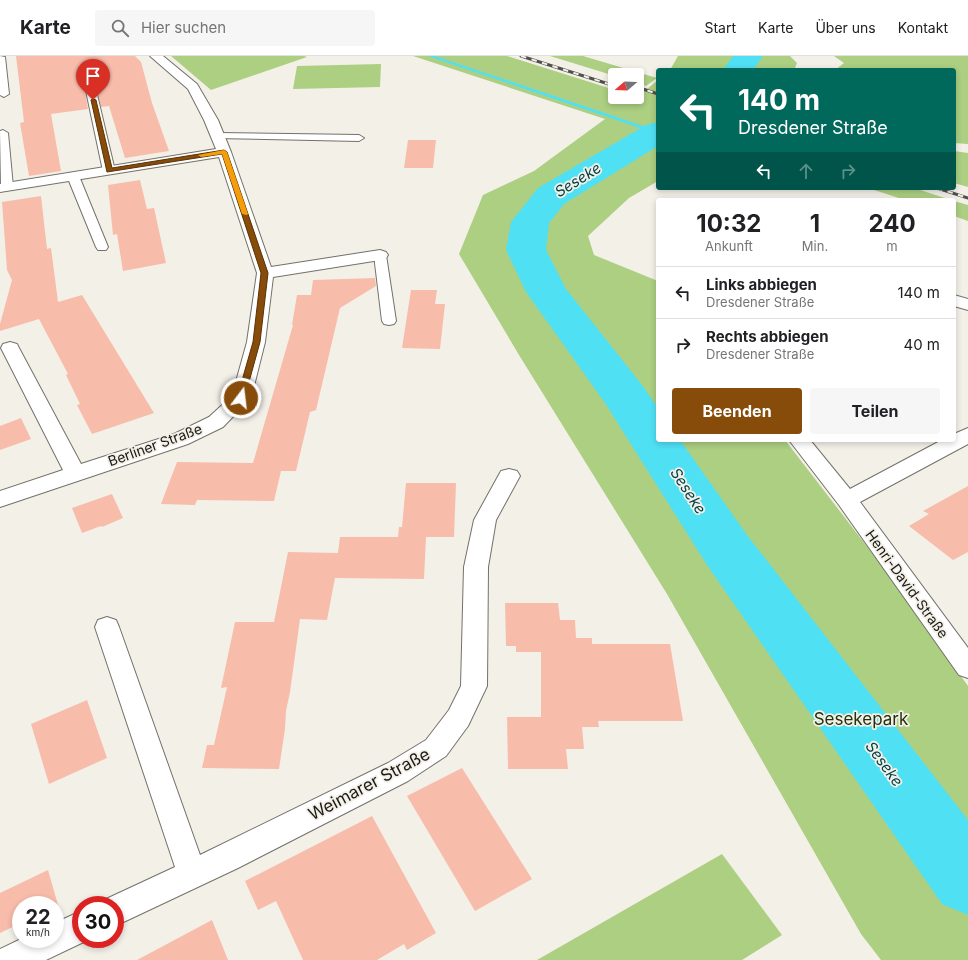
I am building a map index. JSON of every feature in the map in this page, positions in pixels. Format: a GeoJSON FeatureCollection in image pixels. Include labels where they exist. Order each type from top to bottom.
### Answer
{"type":"FeatureCollection","features":[{"type":"Feature","properties":{"kind":"street","name":"Berliner Straße"},"geometry":{"type":"LineString","coordinates":[[0,499],[181,439],[216,422],[241,398],[256,342],[265,273],[224,152],[211,120],[193,87],[156,56]]}},
{"type":"Feature","properties":{"kind":"street"},"geometry":{"type":"LineString","coordinates":[[4,188],[224,152]]}},
{"type":"Feature","properties":{"kind":"street"},"geometry":{"type":"LineString","coordinates":[[265,273],[380,254]]}},
{"type":"Feature","properties":{"kind":"street"},"geometry":{"type":"LineString","coordinates":[[956,301],[968,305]]}},
{"type":"Feature","properties":{"kind":"street"},"geometry":{"type":"LineString","coordinates":[[10,348],[76,474]]}},
{"type":"Feature","properties":{"kind":"street"},"geometry":{"type":"LineString","coordinates":[[956,441],[968,435]]}},
{"type":"Feature","properties":{"kind":"street","name":"Henri-David-Straße"},"geometry":{"type":"LineString","coordinates":[[801,442],[847,500],[968,668]]}},
{"type":"Feature","properties":{"kind":"street"},"geometry":{"type":"LineString","coordinates":[[847,500],[955,442]]}},
{"type":"Feature","properties":{"kind":"street","name":"Weimarer Straße"},"geometry":{"type":"LineString","coordinates":[[124,907],[398,772],[436,748],[459,718],[474,686],[476,567],[485,520],[509,476]]}},
{"type":"Feature","properties":{"kind":"street"},"geometry":{"type":"LineString","coordinates":[[107,626],[192,874]]}},
{"type":"Feature","properties":{"kind":"street"},"geometry":{"type":"LineString","coordinates":[[11,960],[72,931]]}},
{"type":"Feature","properties":{"kind":"lane"},"geometry":{"type":"LineString","coordinates":[[0,57],[4,94]]}},
{"type":"Feature","properties":{"kind":"lane"},"geometry":{"type":"LineString","coordinates":[[90,86],[109,171]]}},
{"type":"Feature","properties":{"kind":"lane"},"geometry":{"type":"LineString","coordinates":[[3,133],[4,188]]}},
{"type":"Feature","properties":{"kind":"lane"},"geometry":{"type":"LineString","coordinates":[[218,136],[359,138]]}},
{"type":"Feature","properties":{"kind":"lane"},"geometry":{"type":"LineString","coordinates":[[73,176],[102,247]]}},
{"type":"Feature","properties":{"kind":"lane"},"geometry":{"type":"LineString","coordinates":[[380,254],[389,321]]}},
{"type":"Feature","properties":{"kind":"green space"},"geometry":{"type":"Polygon","coordinates":[[[171,56],[304,56],[307,57],[211,90],[171,56]]]}},
{"type":"Feature","properties":{"kind":"green space","name":"Sesekepark"},"geometry":{"type":"Polygon","coordinates":[[[413,56],[507,56],[608,88],[608,104],[644,104],[644,91],[656,82],[656,182],[629,198],[588,236],[594,255],[656,280],[656,442],[787,442],[879,562],[968,686],[968,960],[881,960],[861,934],[667,594],[519,355],[459,254],[483,195],[534,171],[605,119],[413,56]]]}},
{"type":"Feature","properties":{"kind":"green space"},"geometry":{"type":"Polygon","coordinates":[[[550,56],[583,56],[623,68],[608,68],[608,74],[550,56]]]}},
{"type":"Feature","properties":{"kind":"green space"},"geometry":{"type":"Polygon","coordinates":[[[678,56],[790,56],[797,63],[795,68],[671,68],[678,56]]]}},
{"type":"Feature","properties":{"kind":"green space"},"geometry":{"type":"Polygon","coordinates":[[[834,56],[968,56],[968,144],[956,143],[956,68],[838,68],[844,63],[834,56]]]}},
{"type":"Feature","properties":{"kind":"green space"},"geometry":{"type":"Polygon","coordinates":[[[381,64],[380,87],[293,89],[297,66],[381,64]]]}},
{"type":"Feature","properties":{"kind":"green space"},"geometry":{"type":"Polygon","coordinates":[[[644,74],[656,78],[656,79],[646,86],[644,85],[644,74]]]}},
{"type":"Feature","properties":{"kind":"green space"},"geometry":{"type":"Polygon","coordinates":[[[956,151],[968,153],[968,187],[956,184],[956,151]]]}},
{"type":"Feature","properties":{"kind":"green space"},"geometry":{"type":"Polygon","coordinates":[[[874,190],[920,190],[945,198],[899,198],[874,190]]]}},
{"type":"Feature","properties":{"kind":"green space"},"geometry":{"type":"Polygon","coordinates":[[[956,202],[968,205],[968,221],[956,217],[956,202]]]}},
{"type":"Feature","properties":{"kind":"green space"},"geometry":{"type":"Polygon","coordinates":[[[722,854],[782,935],[742,960],[537,960],[722,854]]]}},
{"type":"Feature","properties":{"kind":"building"},"geometry":{"type":"Polygon","coordinates":[[[16,56],[135,56],[141,62],[152,103],[169,151],[125,158],[109,106],[101,107],[96,86],[89,82],[84,86],[88,109],[51,114],[61,171],[29,176],[20,123],[24,122],[16,56]]]}},
{"type":"Feature","properties":{"kind":"building"},"geometry":{"type":"Polygon","coordinates":[[[408,140],[436,140],[433,168],[404,168],[408,140]]]}},
{"type":"Feature","properties":{"kind":"building"},"geometry":{"type":"Polygon","coordinates":[[[140,180],[147,209],[154,208],[166,263],[123,271],[117,234],[113,235],[108,185],[140,180]]]}},
{"type":"Feature","properties":{"kind":"building"},"geometry":{"type":"Polygon","coordinates":[[[41,196],[47,249],[51,248],[58,302],[82,295],[154,413],[92,434],[77,405],[80,404],[66,375],[68,374],[39,319],[0,331],[0,324],[12,280],[7,270],[2,202],[41,196]]]}},
{"type":"Feature","properties":{"kind":"building"},"geometry":{"type":"Polygon","coordinates":[[[375,278],[376,286],[340,308],[316,410],[310,412],[296,471],[281,471],[274,501],[197,500],[195,505],[161,504],[177,462],[253,463],[293,325],[297,295],[311,295],[313,280],[375,278]]]}},
{"type":"Feature","properties":{"kind":"building"},"geometry":{"type":"Polygon","coordinates":[[[411,290],[437,290],[435,304],[445,304],[440,349],[402,348],[411,290]]]}},
{"type":"Feature","properties":{"kind":"building"},"geometry":{"type":"Polygon","coordinates":[[[21,418],[31,439],[0,450],[0,426],[21,418]]]}},
{"type":"Feature","properties":{"kind":"building"},"geometry":{"type":"Polygon","coordinates":[[[406,483],[456,483],[454,537],[426,537],[424,579],[335,578],[327,620],[300,619],[279,769],[202,768],[207,745],[214,745],[227,687],[221,688],[235,622],[274,622],[288,552],[338,553],[340,537],[398,537],[399,527],[402,527],[406,483]]]}},
{"type":"Feature","properties":{"kind":"building"},"geometry":{"type":"Polygon","coordinates":[[[968,486],[968,552],[953,560],[909,526],[929,514],[923,511],[968,486]]]}},
{"type":"Feature","properties":{"kind":"building"},"geometry":{"type":"Polygon","coordinates":[[[112,494],[123,518],[102,527],[101,526],[82,533],[72,508],[112,494]]]}},
{"type":"Feature","properties":{"kind":"building"},"geometry":{"type":"Polygon","coordinates":[[[505,603],[558,603],[560,620],[575,620],[576,638],[592,638],[592,644],[670,644],[683,721],[598,721],[599,727],[582,727],[584,749],[566,749],[568,769],[508,769],[507,717],[541,717],[541,652],[516,652],[516,646],[506,646],[505,603]]]}},
{"type":"Feature","properties":{"kind":"building"},"geometry":{"type":"Polygon","coordinates":[[[87,700],[107,758],[49,784],[31,724],[87,700]]]}},
{"type":"Feature","properties":{"kind":"building"},"geometry":{"type":"Polygon","coordinates":[[[462,768],[532,879],[475,911],[407,796],[462,768]]]}},
{"type":"Feature","properties":{"kind":"building"},"geometry":{"type":"Polygon","coordinates":[[[372,816],[436,933],[407,950],[404,944],[377,960],[303,960],[276,901],[258,910],[245,881],[372,816]]]}},
{"type":"Feature","properties":{"kind":"building"},"geometry":{"type":"Polygon","coordinates":[[[48,870],[55,896],[12,896],[12,927],[0,933],[0,893],[48,870]]]}},
{"type":"Feature","properties":{"kind":"building"},"geometry":{"type":"Polygon","coordinates":[[[212,920],[228,960],[137,960],[212,920]]]}},
{"type":"Feature","properties":{"kind":"waterway"},"geometry":{"type":"LineString","coordinates":[[430,56],[656,133]]}},
{"type":"Feature","properties":{"kind":"waterway","name":"Seseke"},"geometry":{"type":"LineString","coordinates":[[739,68],[748,56]]}},
{"type":"Feature","properties":{"kind":"waterway","name":"Seseke"},"geometry":{"type":"LineString","coordinates":[[656,133],[551,196],[530,222],[526,250],[547,292],[625,396],[727,550],[968,879]]}},
{"type":"Feature","properties":{"kind":"railway"},"geometry":{"type":"LineString","coordinates":[[521,56],[608,84]]}},
{"type":"Feature","properties":{"kind":"railway"},"geometry":{"type":"LineString","coordinates":[[644,89],[656,93]]}},
{"type":"Feature","properties":{"kind":"railway"},"geometry":{"type":"LineString","coordinates":[[943,190],[968,198]]}},
{"type":"Feature","properties":{"kind":"slow traffic"},"geometry":{"type":"LineString","coordinates":[[201,155],[224,152],[245,214]]}},
{"type":"Feature","properties":{"kind":"route"},"geometry":{"type":"LineString","coordinates":[[93,100],[109,171],[224,152],[265,273],[256,342],[241,398]]}}]}
